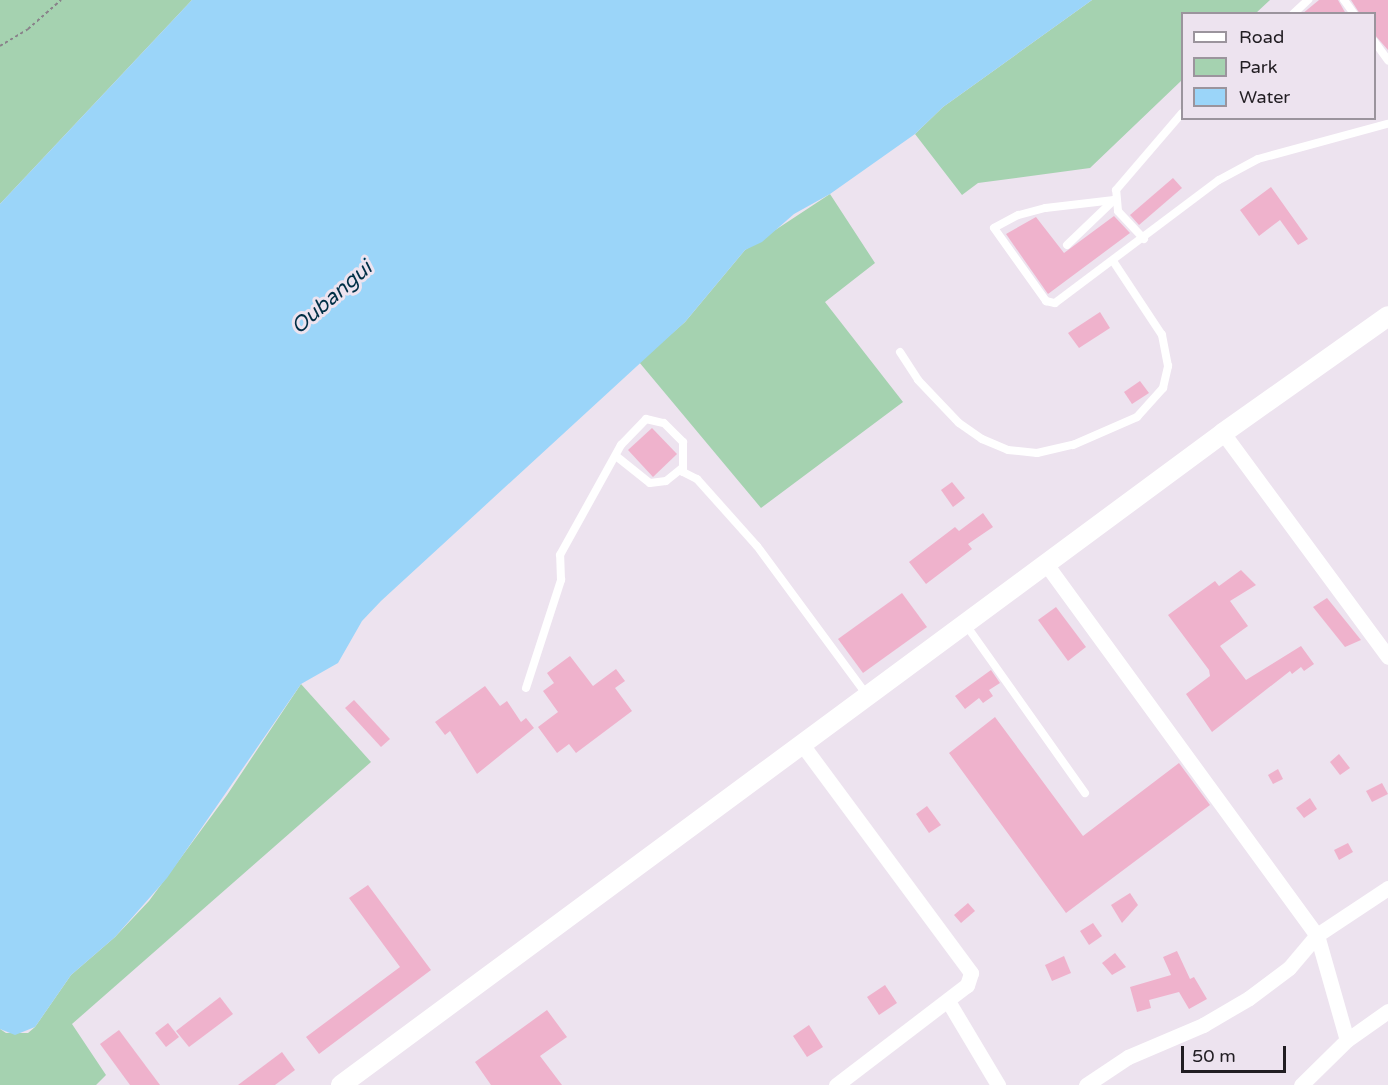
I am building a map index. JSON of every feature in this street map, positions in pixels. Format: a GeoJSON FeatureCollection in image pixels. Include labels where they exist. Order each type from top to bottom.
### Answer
{"type":"FeatureCollection","features":[{"type":"Feature","properties":{"kind":"street"},"geometry":{"type":"LineString","coordinates":[[340,1085],[1223,433],[1388,316]]}},
{"type":"Feature","properties":{"kind":"street"},"geometry":{"type":"LineString","coordinates":[[1223,433],[1388,657]]}},
{"type":"Feature","properties":{"kind":"street"},"geometry":{"type":"LineString","coordinates":[[1046,564],[1317,935],[1347,1040]]}},
{"type":"Feature","properties":{"kind":"street"},"geometry":{"type":"LineString","coordinates":[[801,743],[971,973],[967,985],[948,1001],[836,1085]]}},
{"type":"Feature","properties":{"kind":"street"},"geometry":{"type":"LineString","coordinates":[[1086,1085],[1128,1057],[1203,1025],[1250,998],[1289,968],[1317,935],[1388,888]]}},
{"type":"Feature","properties":{"kind":"street"},"geometry":{"type":"LineString","coordinates":[[948,1001],[998,1085]]}},
{"type":"Feature","properties":{"kind":"street"},"geometry":{"type":"LineString","coordinates":[[1301,1085],[1347,1040],[1388,1011]]}},
{"type":"Feature","properties":{"kind":"lane"},"geometry":{"type":"LineString","coordinates":[[1295,12],[1308,0]]}},
{"type":"Feature","properties":{"kind":"lane"},"geometry":{"type":"LineString","coordinates":[[1376,44],[1388,60]]}},
{"type":"Feature","properties":{"kind":"lane"},"geometry":{"type":"LineString","coordinates":[[1144,239],[1118,211],[1114,200],[1116,190],[1181,114]]}},
{"type":"Feature","properties":{"kind":"lane"},"geometry":{"type":"LineString","coordinates":[[1114,200],[1036,210],[996,225],[994,232],[1050,302],[1055,303],[1144,239],[1219,180],[1258,159],[1388,125]]}},
{"type":"Feature","properties":{"kind":"lane"},"geometry":{"type":"LineString","coordinates":[[1067,245],[1114,200]]}},
{"type":"Feature","properties":{"kind":"lane"},"geometry":{"type":"LineString","coordinates":[[900,352],[918,380],[959,423],[982,439],[1008,450],[1037,453],[1074,445],[1137,417],[1163,388],[1168,366],[1162,335],[1113,261]]}},
{"type":"Feature","properties":{"kind":"lane"},"geometry":{"type":"LineString","coordinates":[[526,688],[561,580],[560,555],[615,456],[646,419],[664,423],[683,442],[686,460],[682,468],[666,481],[650,483],[615,456]]}},
{"type":"Feature","properties":{"kind":"lane"},"geometry":{"type":"LineString","coordinates":[[682,468],[698,479],[757,546],[868,696]]}},
{"type":"Feature","properties":{"kind":"lane"},"geometry":{"type":"LineString","coordinates":[[966,625],[1086,793]]}},
{"type":"Feature","properties":{"kind":"path"},"geometry":{"type":"LineString","coordinates":[[0,46],[28,28],[61,0]]}},
{"type":"Feature","properties":{"kind":"green space"},"geometry":{"type":"Polygon","coordinates":[[[0,0],[192,0],[0,204],[0,0]]]}},
{"type":"Feature","properties":{"kind":"green space"},"geometry":{"type":"Polygon","coordinates":[[[1092,0],[1270,0],[1257,12],[1181,12],[1181,81],[1090,168],[978,183],[962,195],[915,134],[943,107],[1092,0]]]}},
{"type":"Feature","properties":{"kind":"green space"},"geometry":{"type":"Polygon","coordinates":[[[830,194],[875,263],[825,302],[903,402],[761,508],[639,362],[685,322],[745,250],[830,194]]]}},
{"type":"Feature","properties":{"kind":"green space"},"geometry":{"type":"Polygon","coordinates":[[[301,684],[371,762],[72,1024],[106,1075],[96,1085],[0,1085],[0,1029],[6,1033],[28,1033],[35,1027],[71,975],[115,937],[149,901],[227,795],[301,684]]]}},
{"type":"Feature","properties":{"kind":"water","name":"Oubangui"},"geometry":{"type":"Polygon","coordinates":[[[192,0],[1092,0],[943,107],[915,134],[830,194],[794,214],[762,242],[745,250],[685,322],[381,601],[362,621],[338,663],[301,684],[167,878],[115,937],[71,975],[35,1027],[15,1035],[0,1029],[0,204],[192,0]]]}},
{"type":"Feature","properties":{"kind":"building"},"geometry":{"type":"Polygon","coordinates":[[[1319,0],[1338,0],[1345,12],[1304,12],[1319,0]]]}},
{"type":"Feature","properties":{"kind":"building"},"geometry":{"type":"Polygon","coordinates":[[[1351,0],[1388,0],[1388,50],[1376,36],[1376,12],[1359,12],[1351,0]]]}},
{"type":"Feature","properties":{"kind":"building"},"geometry":{"type":"Polygon","coordinates":[[[1173,178],[1182,188],[1139,225],[1130,215],[1173,178]]]}},
{"type":"Feature","properties":{"kind":"building"},"geometry":{"type":"Polygon","coordinates":[[[1271,187],[1308,239],[1298,245],[1280,220],[1259,236],[1240,210],[1271,187]]]}},
{"type":"Feature","properties":{"kind":"building"},"geometry":{"type":"Polygon","coordinates":[[[1114,216],[1130,233],[1048,294],[1006,234],[1036,217],[1064,253],[1114,216]]]}},
{"type":"Feature","properties":{"kind":"building"},"geometry":{"type":"Polygon","coordinates":[[[1100,312],[1110,328],[1079,348],[1068,333],[1100,312]]]}},
{"type":"Feature","properties":{"kind":"building"},"geometry":{"type":"Polygon","coordinates":[[[1140,381],[1149,393],[1132,404],[1124,392],[1140,381]]]}},
{"type":"Feature","properties":{"kind":"building"},"geometry":{"type":"Polygon","coordinates":[[[652,428],[677,454],[653,477],[628,450],[652,428]]]}},
{"type":"Feature","properties":{"kind":"building"},"geometry":{"type":"Polygon","coordinates":[[[952,482],[965,498],[953,507],[941,490],[952,482]]]}},
{"type":"Feature","properties":{"kind":"building"},"geometry":{"type":"Polygon","coordinates":[[[983,513],[993,527],[968,544],[972,549],[926,584],[909,562],[955,527],[959,531],[983,513]]]}},
{"type":"Feature","properties":{"kind":"building"},"geometry":{"type":"Polygon","coordinates":[[[1241,570],[1256,585],[1230,601],[1248,626],[1220,646],[1246,680],[1301,646],[1314,664],[1304,671],[1301,667],[1292,674],[1290,671],[1212,732],[1186,694],[1210,676],[1209,670],[1168,615],[1215,581],[1219,586],[1241,570]]]}},
{"type":"Feature","properties":{"kind":"building"},"geometry":{"type":"Polygon","coordinates":[[[902,593],[927,627],[863,673],[838,639],[902,593]]]}},
{"type":"Feature","properties":{"kind":"building"},"geometry":{"type":"Polygon","coordinates":[[[1327,598],[1361,640],[1345,647],[1313,607],[1327,598]]]}},
{"type":"Feature","properties":{"kind":"building"},"geometry":{"type":"Polygon","coordinates":[[[1056,607],[1086,647],[1068,661],[1038,620],[1056,607]]]}},
{"type":"Feature","properties":{"kind":"building"},"geometry":{"type":"Polygon","coordinates":[[[570,656],[593,686],[616,669],[625,681],[615,688],[632,711],[576,753],[569,744],[557,753],[538,727],[558,712],[543,691],[554,683],[547,673],[570,656]]]}},
{"type":"Feature","properties":{"kind":"building"},"geometry":{"type":"Polygon","coordinates":[[[991,670],[1000,683],[989,690],[993,696],[983,703],[979,698],[965,709],[955,696],[991,670]]]}},
{"type":"Feature","properties":{"kind":"building"},"geometry":{"type":"Polygon","coordinates":[[[485,686],[500,706],[507,701],[521,722],[526,718],[534,728],[477,774],[450,731],[445,735],[435,722],[485,686]]]}},
{"type":"Feature","properties":{"kind":"building"},"geometry":{"type":"Polygon","coordinates":[[[354,700],[390,739],[381,747],[345,708],[354,700]]]}},
{"type":"Feature","properties":{"kind":"building"},"geometry":{"type":"Polygon","coordinates":[[[995,717],[1083,836],[1179,763],[1210,805],[1066,913],[949,753],[995,717]]]}},
{"type":"Feature","properties":{"kind":"building"},"geometry":{"type":"Polygon","coordinates":[[[1339,754],[1350,768],[1340,775],[1330,762],[1339,754]]]}},
{"type":"Feature","properties":{"kind":"building"},"geometry":{"type":"Polygon","coordinates":[[[1278,769],[1283,779],[1273,784],[1268,775],[1278,769]]]}},
{"type":"Feature","properties":{"kind":"building"},"geometry":{"type":"Polygon","coordinates":[[[1382,783],[1388,794],[1372,802],[1366,791],[1382,783]]]}},
{"type":"Feature","properties":{"kind":"building"},"geometry":{"type":"Polygon","coordinates":[[[1310,798],[1317,809],[1304,818],[1296,808],[1310,798]]]}},
{"type":"Feature","properties":{"kind":"building"},"geometry":{"type":"Polygon","coordinates":[[[927,806],[941,825],[929,833],[916,814],[927,806]]]}},
{"type":"Feature","properties":{"kind":"building"},"geometry":{"type":"Polygon","coordinates":[[[1348,843],[1353,852],[1339,860],[1334,850],[1348,843]]]}},
{"type":"Feature","properties":{"kind":"building"},"geometry":{"type":"Polygon","coordinates":[[[368,885],[431,970],[319,1054],[306,1037],[400,967],[349,898],[368,885]]]}},
{"type":"Feature","properties":{"kind":"building"},"geometry":{"type":"Polygon","coordinates":[[[1130,893],[1138,905],[1122,923],[1111,905],[1130,893]]]}},
{"type":"Feature","properties":{"kind":"building"},"geometry":{"type":"Polygon","coordinates":[[[968,903],[975,911],[961,923],[954,915],[968,903]]]}},
{"type":"Feature","properties":{"kind":"building"},"geometry":{"type":"Polygon","coordinates":[[[1093,923],[1102,936],[1089,945],[1080,931],[1093,923]]]}},
{"type":"Feature","properties":{"kind":"building"},"geometry":{"type":"Polygon","coordinates":[[[1177,951],[1190,979],[1194,977],[1207,999],[1189,1009],[1179,992],[1149,1000],[1151,1008],[1137,1012],[1130,987],[1171,975],[1163,957],[1177,951]]]}},
{"type":"Feature","properties":{"kind":"building"},"geometry":{"type":"Polygon","coordinates":[[[1115,953],[1126,967],[1112,975],[1102,963],[1115,953]]]}},
{"type":"Feature","properties":{"kind":"building"},"geometry":{"type":"Polygon","coordinates":[[[1064,956],[1071,973],[1052,981],[1045,965],[1064,956]]]}},
{"type":"Feature","properties":{"kind":"building"},"geometry":{"type":"Polygon","coordinates":[[[885,985],[897,1003],[879,1015],[867,997],[885,985]]]}},
{"type":"Feature","properties":{"kind":"building"},"geometry":{"type":"Polygon","coordinates":[[[220,997],[233,1014],[189,1047],[176,1031],[220,997]]]}},
{"type":"Feature","properties":{"kind":"building"},"geometry":{"type":"Polygon","coordinates":[[[547,1010],[567,1037],[540,1056],[562,1085],[491,1085],[475,1062],[547,1010]]]}},
{"type":"Feature","properties":{"kind":"building"},"geometry":{"type":"Polygon","coordinates":[[[168,1023],[179,1037],[166,1047],[155,1033],[168,1023]]]}},
{"type":"Feature","properties":{"kind":"building"},"geometry":{"type":"Polygon","coordinates":[[[809,1025],[823,1047],[807,1057],[793,1036],[809,1025]]]}},
{"type":"Feature","properties":{"kind":"building"},"geometry":{"type":"Polygon","coordinates":[[[119,1030],[160,1085],[130,1085],[100,1044],[119,1030]]]}},
{"type":"Feature","properties":{"kind":"building"},"geometry":{"type":"Polygon","coordinates":[[[282,1052],[295,1070],[275,1085],[238,1085],[282,1052]]]}}]}
